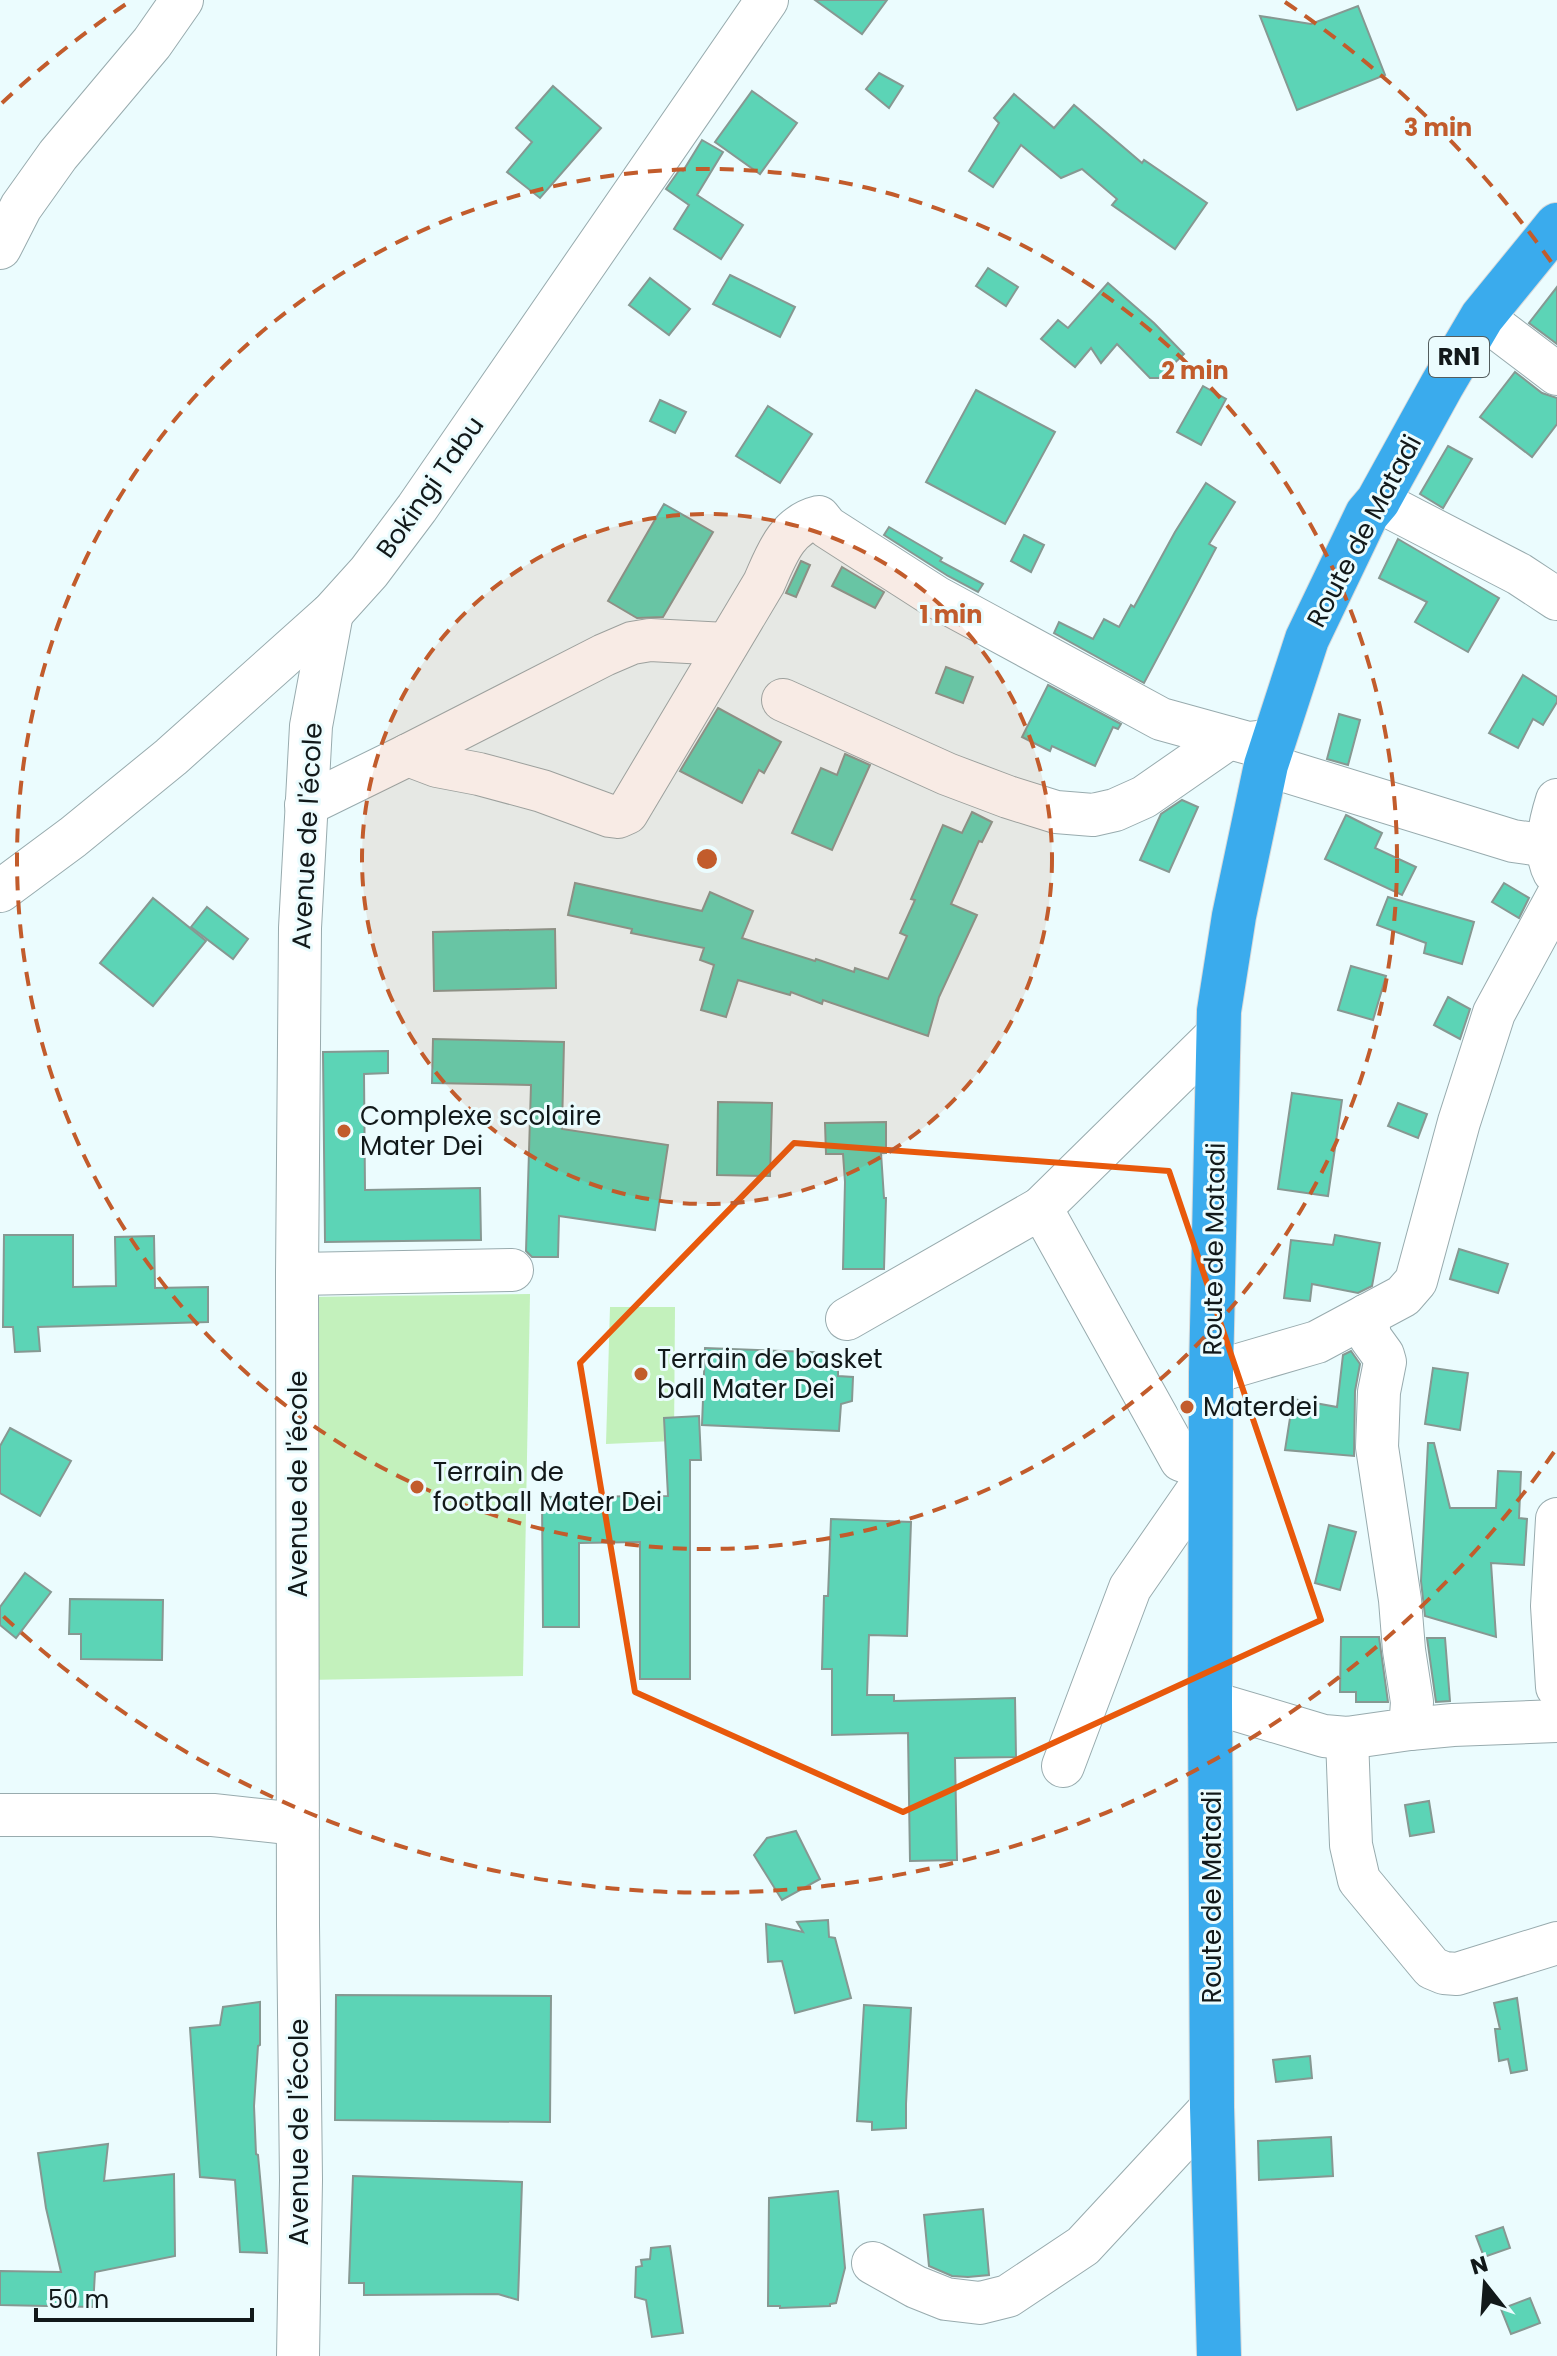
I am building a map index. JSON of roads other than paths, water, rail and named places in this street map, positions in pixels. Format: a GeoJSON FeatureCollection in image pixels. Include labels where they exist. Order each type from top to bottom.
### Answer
{"type":"FeatureCollection","features":[{"type":"Feature","properties":{"kind":"highway","name":"Route de Matadi"},"geometry":{"type":"LineString","coordinates":[[1219,2356],[1212,2107],[1211,1373],[1219,1011],[1234,916],[1270,753],[1307,639],[1367,514],[1378,501],[1482,317],[1557,225]]}},
{"type":"Feature","properties":{"kind":"street"},"geometry":{"type":"LineString","coordinates":[[0,248],[21,207],[58,155],[152,43],[182,0]]}},
{"type":"Feature","properties":{"kind":"street","name":"Bokingi Tabu"},"geometry":{"type":"LineString","coordinates":[[0,891],[73,837],[171,757],[332,613],[369,572],[417,508],[767,0]]}},
{"type":"Feature","properties":{"kind":"street"},"geometry":{"type":"LineString","coordinates":[[1482,317],[1557,374]]}},
{"type":"Feature","properties":{"kind":"street"},"geometry":{"type":"LineString","coordinates":[[1378,501],[1519,574],[1557,599]]}},
{"type":"Feature","properties":{"kind":"street"},"geometry":{"type":"LineString","coordinates":[[408,755],[437,766],[542,791],[618,817],[627,813],[764,583],[778,551],[791,532],[802,523],[819,517],[827,527],[936,597],[1161,719],[1248,743],[1487,834],[1513,841],[1553,861],[1551,819],[1557,800]]}},
{"type":"Feature","properties":{"kind":"street","name":"Avenue de l'école"},"geometry":{"type":"LineString","coordinates":[[298,2356],[301,2180],[297,1274],[300,928],[311,726],[332,613]]}},
{"type":"Feature","properties":{"kind":"street"},"geometry":{"type":"LineString","coordinates":[[306,805],[632,643],[650,640],[726,644]]}},
{"type":"Feature","properties":{"kind":"street"},"geometry":{"type":"LineString","coordinates":[[783,700],[947,774],[1056,812],[1093,815],[1115,810],[1144,797],[1229,738]]}},
{"type":"Feature","properties":{"kind":"street"},"geometry":{"type":"LineString","coordinates":[[1211,1373],[1317,1342],[1403,1296],[1416,1281],[1459,1122],[1494,1013],[1557,897]]}},
{"type":"Feature","properties":{"kind":"street"},"geometry":{"type":"LineString","coordinates":[[847,1319],[1041,1208],[1218,1034]]}},
{"type":"Feature","properties":{"kind":"street"},"geometry":{"type":"LineString","coordinates":[[1041,1208],[1181,1460],[1211,1471],[1130,1588],[1063,1766]]}},
{"type":"Feature","properties":{"kind":"street"},"geometry":{"type":"LineString","coordinates":[[297,1274],[512,1270]]}},
{"type":"Feature","properties":{"kind":"street"},"geometry":{"type":"LineString","coordinates":[[1367,1315],[1370,1337],[1385,1362],[1379,1392],[1377,1447],[1412,1702],[1410,1729]]}},
{"type":"Feature","properties":{"kind":"street"},"geometry":{"type":"LineString","coordinates":[[1557,1519],[1552,1606],[1557,1687]]}},
{"type":"Feature","properties":{"kind":"street"},"geometry":{"type":"LineString","coordinates":[[1210,1702],[1324,1736],[1347,1738],[1453,1725],[1557,1721]]}},
{"type":"Feature","properties":{"kind":"street"},"geometry":{"type":"LineString","coordinates":[[1347,1738],[1351,1845],[1359,1880],[1432,1968],[1457,1974],[1557,1943]]}},
{"type":"Feature","properties":{"kind":"street"},"geometry":{"type":"LineString","coordinates":[[0,1815],[213,1815],[298,1824]]}},
{"type":"Feature","properties":{"kind":"street"},"geometry":{"type":"LineString","coordinates":[[873,2263],[916,2287],[946,2299],[980,2303],[1008,2296],[1083,2246],[1212,2107]]}},
{"type":"Feature","properties":{"kind":"place","name":"Complexe scolaire Mater Dei"},"geometry":{"type":"Point","coordinates":[344,1131]}},
{"type":"Feature","properties":{"kind":"place","name":"Terrain de basket ball Mater Dei"},"geometry":{"type":"Point","coordinates":[641,1374]}},
{"type":"Feature","properties":{"kind":"place","name":"Materdei"},"geometry":{"type":"Point","coordinates":[1187,1407]}},
{"type":"Feature","properties":{"kind":"place","name":"Terrain de football Mater Dei"},"geometry":{"type":"Point","coordinates":[417,1487]}}]}
